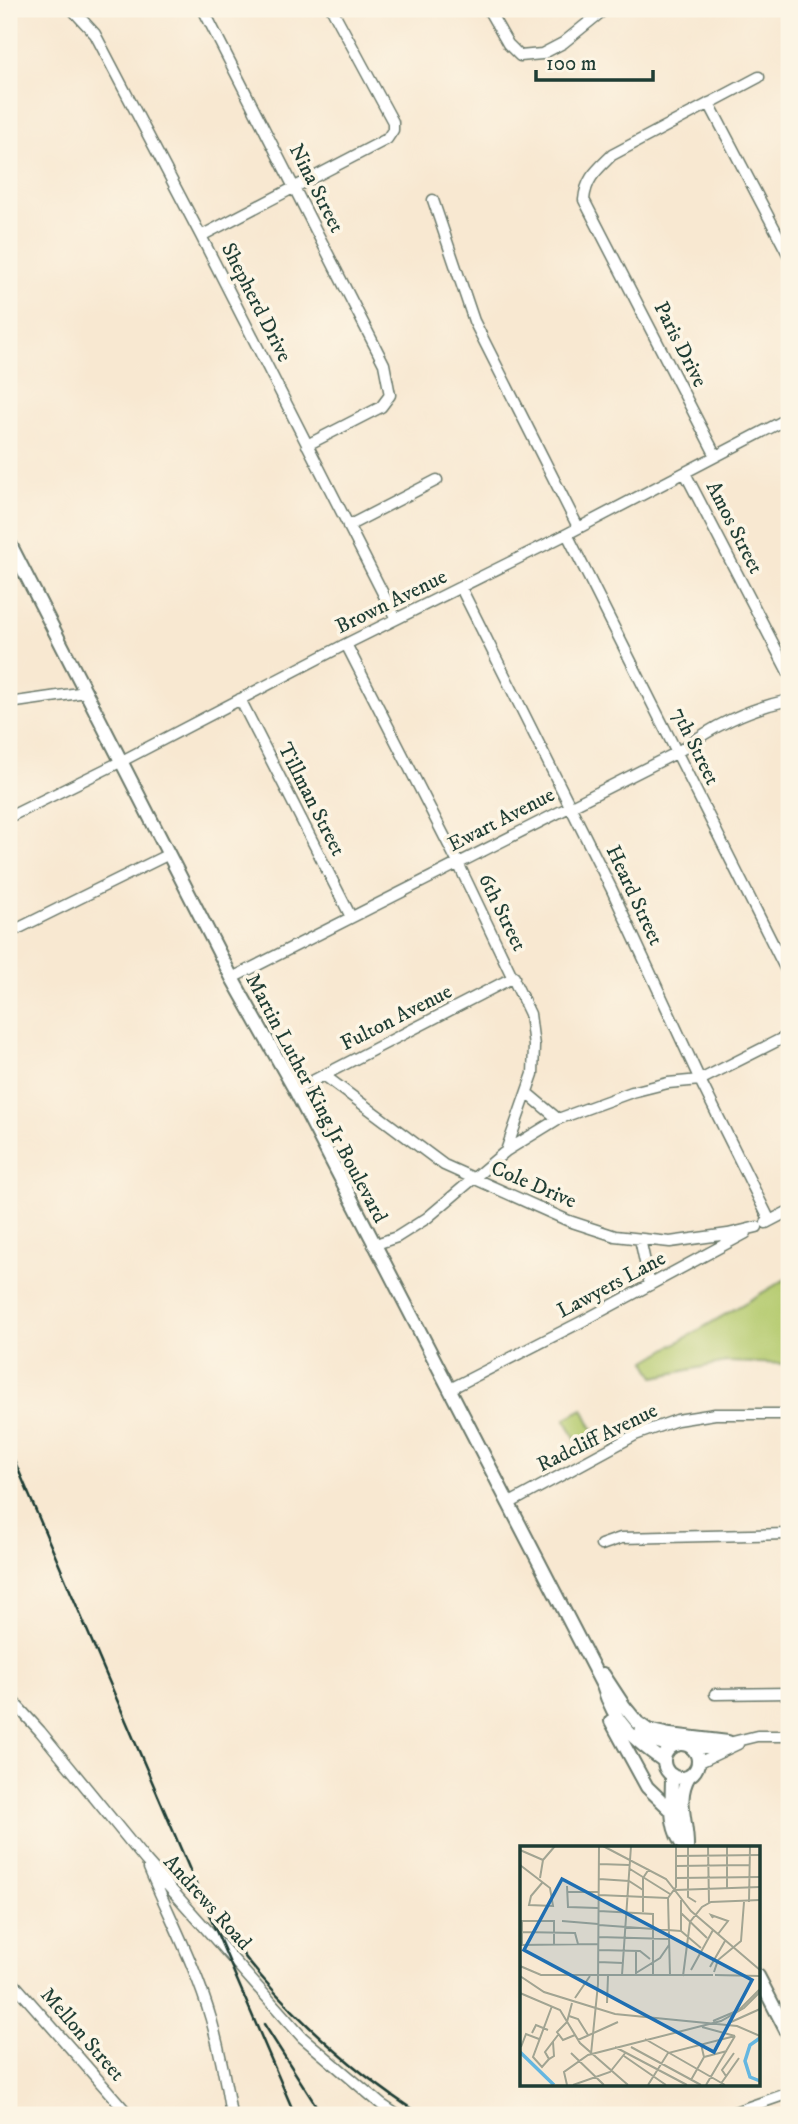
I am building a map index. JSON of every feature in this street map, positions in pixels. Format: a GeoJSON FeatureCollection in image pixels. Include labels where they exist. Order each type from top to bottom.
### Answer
{"type":"FeatureCollection","features":[{"type":"Feature","properties":{"kind":"main road","name":"Martin Luther King Jr Boulevard"},"geometry":{"type":"LineString","coordinates":[[9,542],[232,978],[295,1090],[603,1686],[633,1724],[646,1735],[666,1745],[677,1745]]}},
{"type":"Feature","properties":{"kind":"main road"},"geometry":{"type":"LineString","coordinates":[[589,1658],[606,1677],[637,1722],[648,1730],[728,1742]]}},
{"type":"Feature","properties":{"kind":"main road","name":"Martin Luther King Jr Boulevard"},"geometry":{"type":"LineString","coordinates":[[595,1671],[600,1700],[637,1769],[647,1787],[672,1811]]}},
{"type":"Feature","properties":{"kind":"main road","name":"Martin Luther King Jr Boulevard"},"geometry":{"type":"LineString","coordinates":[[603,1686],[608,1704],[620,1723],[664,1761]]}},
{"type":"Feature","properties":{"kind":"main road"},"geometry":{"type":"LineString","coordinates":[[677,1745],[688,1745],[692,1748],[696,1752],[698,1763],[688,1776],[683,1778],[673,1775],[665,1767],[668,1751],[677,1745]]}},
{"type":"Feature","properties":{"kind":"main road","name":"Martin Luther King Jr Boulevard"},"geometry":{"type":"LineString","coordinates":[[673,1775],[672,1811],[678,1840],[685,1846]]}},
{"type":"Feature","properties":{"kind":"main road","name":"Martin Luther King Jr Boulevard"},"geometry":{"type":"LineString","coordinates":[[686,1846],[681,1802],[688,1776]]}},
{"type":"Feature","properties":{"kind":"main road"},"geometry":{"type":"LineString","coordinates":[[760,1980],[789,2036]]}},
{"type":"Feature","properties":{"kind":"street","name":"Shepherd Drive"},"geometry":{"type":"LineString","coordinates":[[72,9],[96,34],[396,619]]}},
{"type":"Feature","properties":{"kind":"street","name":"Nina Street"},"geometry":{"type":"LineString","coordinates":[[203,9],[384,364],[390,388],[390,395],[381,407],[307,445]]}},
{"type":"Feature","properties":{"kind":"street"},"geometry":{"type":"LineString","coordinates":[[201,236],[387,139],[393,130],[393,122],[332,9]]}},
{"type":"Feature","properties":{"kind":"street"},"geometry":{"type":"LineString","coordinates":[[488,9],[508,44],[520,55],[542,54],[563,43],[605,9]]}},
{"type":"Feature","properties":{"kind":"street","name":"Paris Drive"},"geometry":{"type":"LineString","coordinates":[[716,456],[584,200],[585,185],[612,155],[759,77]]}},
{"type":"Feature","properties":{"kind":"street"},"geometry":{"type":"LineString","coordinates":[[709,103],[789,256]]}},
{"type":"Feature","properties":{"kind":"street"},"geometry":{"type":"LineString","coordinates":[[433,200],[474,321],[578,527]]}},
{"type":"Feature","properties":{"kind":"street","name":"Brown Avenue"},"geometry":{"type":"LineString","coordinates":[[9,817],[567,534],[789,418]]}},
{"type":"Feature","properties":{"kind":"street","name":"Amos Street"},"geometry":{"type":"LineString","coordinates":[[685,473],[789,674]]}},
{"type":"Feature","properties":{"kind":"street"},"geometry":{"type":"LineString","coordinates":[[348,526],[437,480]]}},
{"type":"Feature","properties":{"kind":"street","name":"7th Street"},"geometry":{"type":"LineString","coordinates":[[567,534],[789,976]]}},
{"type":"Feature","properties":{"kind":"street","name":"Heard Street"},"geometry":{"type":"LineString","coordinates":[[461,587],[770,1220]]}},
{"type":"Feature","properties":{"kind":"street","name":"6th Street"},"geometry":{"type":"LineString","coordinates":[[346,644],[458,863],[530,1014],[534,1046],[533,1074],[506,1151]]}},
{"type":"Feature","properties":{"kind":"street"},"geometry":{"type":"LineString","coordinates":[[9,703],[86,692]]}},
{"type":"Feature","properties":{"kind":"street","name":"Tillman Street"},"geometry":{"type":"LineString","coordinates":[[240,699],[351,917]]}},
{"type":"Feature","properties":{"kind":"street","name":"Ewart Avenue"},"geometry":{"type":"LineString","coordinates":[[232,978],[678,752],[704,733],[729,720],[760,706],[789,700]]}},
{"type":"Feature","properties":{"kind":"street"},"geometry":{"type":"LineString","coordinates":[[9,933],[169,854]]}},
{"type":"Feature","properties":{"kind":"street","name":"Fulton Avenue"},"geometry":{"type":"LineString","coordinates":[[295,1090],[514,977]]}},
{"type":"Feature","properties":{"kind":"street"},"geometry":{"type":"LineString","coordinates":[[373,1245],[397,1237],[427,1218],[506,1151],[558,1119],[632,1092],[668,1083],[700,1080],[789,1035]]}},
{"type":"Feature","properties":{"kind":"street","name":"Cole Drive"},"geometry":{"type":"LineString","coordinates":[[325,1076],[444,1166],[569,1221],[615,1236],[670,1242],[758,1227]]}},
{"type":"Feature","properties":{"kind":"street"},"geometry":{"type":"LineString","coordinates":[[527,1093],[558,1119]]}},
{"type":"Feature","properties":{"kind":"street","name":"Lawyers Lane"},"geometry":{"type":"LineString","coordinates":[[450,1390],[789,1210]]}},
{"type":"Feature","properties":{"kind":"street"},"geometry":{"type":"LineString","coordinates":[[640,1239],[650,1285]]}},
{"type":"Feature","properties":{"kind":"street","name":"Radcliff Avenue"},"geometry":{"type":"LineString","coordinates":[[510,1503],[635,1435],[677,1420],[715,1414],[789,1414]]}},
{"type":"Feature","properties":{"kind":"street"},"geometry":{"type":"LineString","coordinates":[[601,1545],[621,1538],[789,1534]]}},
{"type":"Feature","properties":{"kind":"street"},"geometry":{"type":"LineString","coordinates":[[715,1694],[789,1693]]}},
{"type":"Feature","properties":{"kind":"street","name":"Andrews Road"},"geometry":{"type":"LineString","coordinates":[[9,1697],[146,1861],[302,2037],[397,2115]]}},
{"type":"Feature","properties":{"kind":"street"},"geometry":{"type":"LineString","coordinates":[[698,1763],[757,1736],[789,1736]]}},
{"type":"Feature","properties":{"kind":"street"},"geometry":{"type":"LineString","coordinates":[[692,1748],[708,1748],[744,1740]]}},
{"type":"Feature","properties":{"kind":"street"},"geometry":{"type":"LineString","coordinates":[[146,1861],[211,2018],[225,2078],[230,2115]]}},
{"type":"Feature","properties":{"kind":"street","name":"Mellon Street"},"geometry":{"type":"LineString","coordinates":[[9,1978],[129,2115]]}},
{"type":"Feature","properties":{"kind":"street"},"geometry":{"type":"LineString","coordinates":[[732,2113],[789,2093]]}},
{"type":"Feature","properties":{"kind":"green space"},"geometry":{"type":"Polygon","coordinates":[[[789,1277],[789,1364],[726,1362],[655,1377],[646,1361],[789,1277]]]}},
{"type":"Feature","properties":{"kind":"green space"},"geometry":{"type":"Polygon","coordinates":[[[583,1409],[596,1435],[578,1444],[565,1419],[583,1409]]]}},
{"type":"Feature","properties":{"kind":"railway"},"geometry":{"type":"LineString","coordinates":[[9,1448],[295,2115]]}},
{"type":"Feature","properties":{"kind":"railway"},"geometry":{"type":"LineString","coordinates":[[218,1918],[258,1973],[309,2027],[366,2076],[421,2115]]}},
{"type":"Feature","properties":{"kind":"railway"},"geometry":{"type":"LineString","coordinates":[[264,2024],[322,2115]]}}]}
